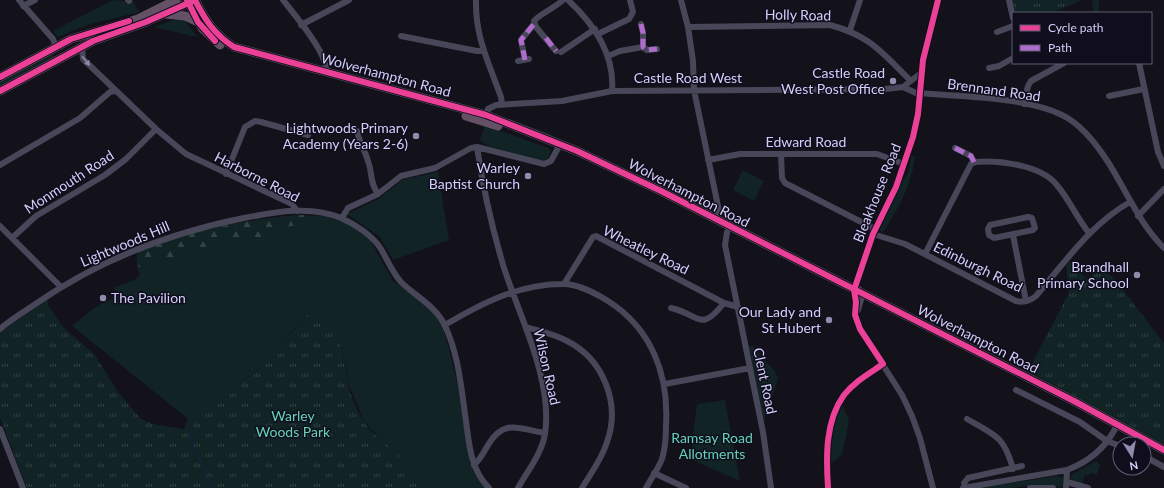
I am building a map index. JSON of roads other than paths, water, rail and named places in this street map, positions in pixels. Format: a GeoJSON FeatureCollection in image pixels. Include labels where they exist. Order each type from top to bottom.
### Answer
{"type":"FeatureCollection","features":[{"type":"Feature","properties":{"kind":"highway"},"geometry":{"type":"LineString","coordinates":[[0,91],[57,54],[80,36],[138,18],[176,0]]}},
{"type":"Feature","properties":{"kind":"highway"},"geometry":{"type":"LineString","coordinates":[[0,77],[46,52],[57,54],[82,47],[164,14],[191,1]]}},
{"type":"Feature","properties":{"kind":"highway","name":"Wolverhampton Road"},"geometry":{"type":"LineString","coordinates":[[191,1],[198,22],[209,36],[233,53],[326,75]]}},
{"type":"Feature","properties":{"kind":"highway","name":"Wolverhampton Road"},"geometry":{"type":"LineString","coordinates":[[191,1],[208,25],[234,48],[326,75],[485,118],[559,146],[661,191],[857,295],[1164,450]]}},
{"type":"Feature","properties":{"kind":"highway"},"geometry":{"type":"LineString","coordinates":[[164,14],[178,14],[198,22]]}},
{"type":"Feature","properties":{"kind":"highway","name":"Wolverhampton Road"},"geometry":{"type":"LineString","coordinates":[[559,146],[727,232],[857,295]]}},
{"type":"Feature","properties":{"kind":"highway"},"geometry":{"type":"LineString","coordinates":[[714,219],[727,232]]}},
{"type":"Feature","properties":{"kind":"highway","name":"Wolverhampton Road"},"geometry":{"type":"LineString","coordinates":[[1116,427],[1129,436]]}},
{"type":"Feature","properties":{"kind":"highway"},"geometry":{"type":"LineString","coordinates":[[1152,450],[1164,457]]}},
{"type":"Feature","properties":{"kind":"street"},"geometry":{"type":"LineString","coordinates":[[19,0],[52,37],[57,54]]}},
{"type":"Feature","properties":{"kind":"street"},"geometry":{"type":"LineString","coordinates":[[23,6],[35,0]]}},
{"type":"Feature","properties":{"kind":"street"},"geometry":{"type":"LineString","coordinates":[[283,0],[302,25],[325,60],[326,75]]}},
{"type":"Feature","properties":{"kind":"street"},"geometry":{"type":"LineString","coordinates":[[302,25],[349,0]]}},
{"type":"Feature","properties":{"kind":"street"},"geometry":{"type":"LineString","coordinates":[[476,0],[477,27],[502,97],[502,104],[492,106],[485,118]]}},
{"type":"Feature","properties":{"kind":"street"},"geometry":{"type":"LineString","coordinates":[[524,60],[521,40],[534,24],[536,17],[550,11],[563,0]]}},
{"type":"Feature","properties":{"kind":"street"},"geometry":{"type":"LineString","coordinates":[[568,0],[582,13],[596,32],[608,56],[613,82],[612,91]]}},
{"type":"Feature","properties":{"kind":"street"},"geometry":{"type":"LineString","coordinates":[[534,24],[563,52],[596,32],[629,19],[633,12],[630,0]]}},
{"type":"Feature","properties":{"kind":"street"},"geometry":{"type":"LineString","coordinates":[[681,0],[688,27],[693,61],[694,90],[718,210],[714,219]]}},
{"type":"Feature","properties":{"kind":"street"},"geometry":{"type":"LineString","coordinates":[[850,30],[860,0]]}},
{"type":"Feature","properties":{"kind":"street","name":"Bleakhouse Road"},"geometry":{"type":"LineString","coordinates":[[933,488],[914,422],[902,395],[861,332],[856,318],[859,278],[874,231],[896,186],[913,137],[918,114],[921,73],[938,0]]}},
{"type":"Feature","properties":{"kind":"street"},"geometry":{"type":"LineString","coordinates":[[1009,0],[1012,14]]}},
{"type":"Feature","properties":{"kind":"street"},"geometry":{"type":"LineString","coordinates":[[641,24],[644,33],[643,47]]}},
{"type":"Feature","properties":{"kind":"street","name":"Holly Road"},"geometry":{"type":"LineString","coordinates":[[688,27],[830,26],[850,30],[875,45],[911,81]]}},
{"type":"Feature","properties":{"kind":"street"},"geometry":{"type":"LineString","coordinates":[[997,32],[1012,26]]}},
{"type":"Feature","properties":{"kind":"street"},"geometry":{"type":"LineString","coordinates":[[401,36],[477,51],[484,50]]}},
{"type":"Feature","properties":{"kind":"street"},"geometry":{"type":"LineString","coordinates":[[46,52],[51,44],[52,37]]}},
{"type":"Feature","properties":{"kind":"street","name":"Harborne Road"},"geometry":{"type":"LineString","coordinates":[[82,47],[83,59],[115,92],[186,154],[292,204],[297,211],[328,213],[342,218],[374,240],[393,273],[436,313],[445,325],[456,360],[474,466],[480,477],[489,488]]}},
{"type":"Feature","properties":{"kind":"street"},"geometry":{"type":"LineString","coordinates":[[608,56],[620,51],[643,47],[647,50],[657,49]]}},
{"type":"Feature","properties":{"kind":"street"},"geometry":{"type":"LineString","coordinates":[[989,68],[999,66],[1012,59]]}},
{"type":"Feature","properties":{"kind":"street"},"geometry":{"type":"LineString","coordinates":[[1024,104],[1028,86],[1031,82],[1062,64]]}},
{"type":"Feature","properties":{"kind":"street"},"geometry":{"type":"LineString","coordinates":[[1139,64],[1158,152],[1164,166]]}},
{"type":"Feature","properties":{"kind":"street"},"geometry":{"type":"LineString","coordinates":[[903,87],[921,73]]}},
{"type":"Feature","properties":{"kind":"street","name":"Castle Road West"},"geometry":{"type":"LineString","coordinates":[[502,104],[562,101],[612,91],[885,89],[903,87],[919,93]]}},
{"type":"Feature","properties":{"kind":"street"},"geometry":{"type":"LineString","coordinates":[[1110,96],[1144,89]]}},
{"type":"Feature","properties":{"kind":"street"},"geometry":{"type":"LineString","coordinates":[[0,165],[68,125],[110,92],[115,92]]}},
{"type":"Feature","properties":{"kind":"street","name":"Brennand Road"},"geometry":{"type":"LineString","coordinates":[[919,93],[1024,104],[1062,115],[1083,131],[1106,158],[1138,216],[1149,232],[1164,248]]}},
{"type":"Feature","properties":{"kind":"street"},"geometry":{"type":"LineString","coordinates":[[226,174],[246,126],[250,123],[263,122],[308,135]]}},
{"type":"Feature","properties":{"kind":"street","name":"Monmouth Road"},"geometry":{"type":"LineString","coordinates":[[12,238],[36,216],[105,175],[126,159],[156,129]]}},
{"type":"Feature","properties":{"kind":"street"},"geometry":{"type":"LineString","coordinates":[[357,131],[369,163],[371,184],[378,194]]}},
{"type":"Feature","properties":{"kind":"street"},"geometry":{"type":"LineString","coordinates":[[342,218],[348,208],[378,194],[401,176],[428,171],[471,148],[477,147],[544,164],[551,161],[559,146]]}},
{"type":"Feature","properties":{"kind":"street","name":"Wilson Road"},"geometry":{"type":"LineString","coordinates":[[477,147],[493,230],[512,292],[523,316],[544,396],[546,418],[542,447],[518,488]]}},
{"type":"Feature","properties":{"kind":"street"},"geometry":{"type":"LineString","coordinates":[[955,148],[972,156],[974,162]]}},
{"type":"Feature","properties":{"kind":"street","name":"Edward Road"},"geometry":{"type":"LineString","coordinates":[[708,160],[740,154],[878,154],[904,164]]}},
{"type":"Feature","properties":{"kind":"street","name":"Edinburgh Road"},"geometry":{"type":"LineString","coordinates":[[781,154],[782,178],[785,183],[874,231],[905,244],[1016,301],[1026,301],[1036,296],[1089,233],[1110,215],[1130,202]]}},
{"type":"Feature","properties":{"kind":"street"},"geometry":{"type":"LineString","coordinates":[[925,254],[971,164],[974,162],[1010,164],[1026,167],[1047,176],[1060,190],[1089,233]]}},
{"type":"Feature","properties":{"kind":"street"},"geometry":{"type":"LineString","coordinates":[[1138,216],[1164,188]]}},
{"type":"Feature","properties":{"kind":"street","name":"Lightwoods Hill"},"geometry":{"type":"LineString","coordinates":[[0,329],[60,286],[106,262],[144,246],[179,234],[222,223],[264,214],[297,211]]}},
{"type":"Feature","properties":{"kind":"street"},"geometry":{"type":"LineString","coordinates":[[1028,217],[1033,219],[1034,229],[1013,235],[994,238],[990,236],[988,228],[992,224],[1028,217]]}},
{"type":"Feature","properties":{"kind":"street"},"geometry":{"type":"LineString","coordinates":[[0,226],[60,286]]}},
{"type":"Feature","properties":{"kind":"street","name":"Clent Road"},"geometry":{"type":"LineString","coordinates":[[727,232],[725,245],[766,447],[771,488]]}},
{"type":"Feature","properties":{"kind":"street"},"geometry":{"type":"LineString","coordinates":[[1013,235],[1026,301]]}},
{"type":"Feature","properties":{"kind":"street","name":"Wheatley Road"},"geometry":{"type":"LineString","coordinates":[[564,284],[593,237],[596,236],[724,303],[738,307]]}},
{"type":"Feature","properties":{"kind":"street"},"geometry":{"type":"LineString","coordinates":[[445,325],[476,307],[512,292],[564,284],[596,293],[617,307],[650,344],[659,364],[665,384],[667,401],[665,440],[662,458],[646,488]]}},
{"type":"Feature","properties":{"kind":"street"},"geometry":{"type":"LineString","coordinates":[[671,308],[680,310],[700,320],[706,320],[714,316],[724,303]]}},
{"type":"Feature","properties":{"kind":"street"},"geometry":{"type":"LineString","coordinates":[[526,327],[566,340],[584,352],[600,371],[609,392],[612,415],[608,441],[604,452],[582,488]]}},
{"type":"Feature","properties":{"kind":"street"},"geometry":{"type":"LineString","coordinates":[[828,488],[826,455],[829,435],[836,409],[845,394],[857,382],[883,364]]}},
{"type":"Feature","properties":{"kind":"street"},"geometry":{"type":"LineString","coordinates":[[665,384],[750,368]]}},
{"type":"Feature","properties":{"kind":"street","name":"Wolverhampton Road"},"geometry":{"type":"LineString","coordinates":[[1018,393],[1080,422],[1112,443]]}},
{"type":"Feature","properties":{"kind":"street"},"geometry":{"type":"LineString","coordinates":[[967,419],[993,434],[1002,442],[1008,450],[1014,469]]}},
{"type":"Feature","properties":{"kind":"street"},"geometry":{"type":"LineString","coordinates":[[1022,466],[968,478],[964,483],[967,488],[1067,470],[1092,458],[1107,441],[1116,427]]}},
{"type":"Feature","properties":{"kind":"street"},"geometry":{"type":"LineString","coordinates":[[474,466],[494,435],[502,429],[512,428],[545,433]]}},
{"type":"Feature","properties":{"kind":"street"},"geometry":{"type":"LineString","coordinates":[[0,429],[23,488]]}},
{"type":"Feature","properties":{"kind":"street"},"geometry":{"type":"LineString","coordinates":[[1152,460],[1164,467]]}},
{"type":"Feature","properties":{"kind":"street"},"geometry":{"type":"LineString","coordinates":[[1067,470],[1067,485],[1088,488]]}},
{"type":"Feature","properties":{"kind":"street"},"geometry":{"type":"LineString","coordinates":[[654,473],[686,488]]}},
{"type":"Feature","properties":{"kind":"street"},"geometry":{"type":"LineString","coordinates":[[1030,488],[1053,488]]}},
{"type":"Feature","properties":{"kind":"waterway"},"geometry":{"type":"LineString","coordinates":[[187,428],[195,451],[214,488]]}},
{"type":"Feature","properties":{"kind":"place","name":"Castle Road West Post Office"},"geometry":{"type":"Point","coordinates":[893,81]}},
{"type":"Feature","properties":{"kind":"place","name":"Lightwoods Primary Academy (Years 2-6)"},"geometry":{"type":"Point","coordinates":[416,136]}},
{"type":"Feature","properties":{"kind":"place","name":"Warley Baptist Church"},"geometry":{"type":"Point","coordinates":[528,176]}},
{"type":"Feature","properties":{"kind":"place","name":"Brandhall Primary School"},"geometry":{"type":"Point","coordinates":[1137,275]}},
{"type":"Feature","properties":{"kind":"place","name":"The Pavilion"},"geometry":{"type":"Point","coordinates":[103,298]}},
{"type":"Feature","properties":{"kind":"place","name":"Our Lady and St Hubert"},"geometry":{"type":"Point","coordinates":[829,320]}},
{"type":"Feature","properties":{"kind":"park label","name":"Warley Woods Park"},"geometry":{"type":"Point","coordinates":[293,424]}},
{"type":"Feature","properties":{"kind":"park label","name":"Ramsay Road Allotments"},"geometry":{"type":"Point","coordinates":[712,446]}}]}
